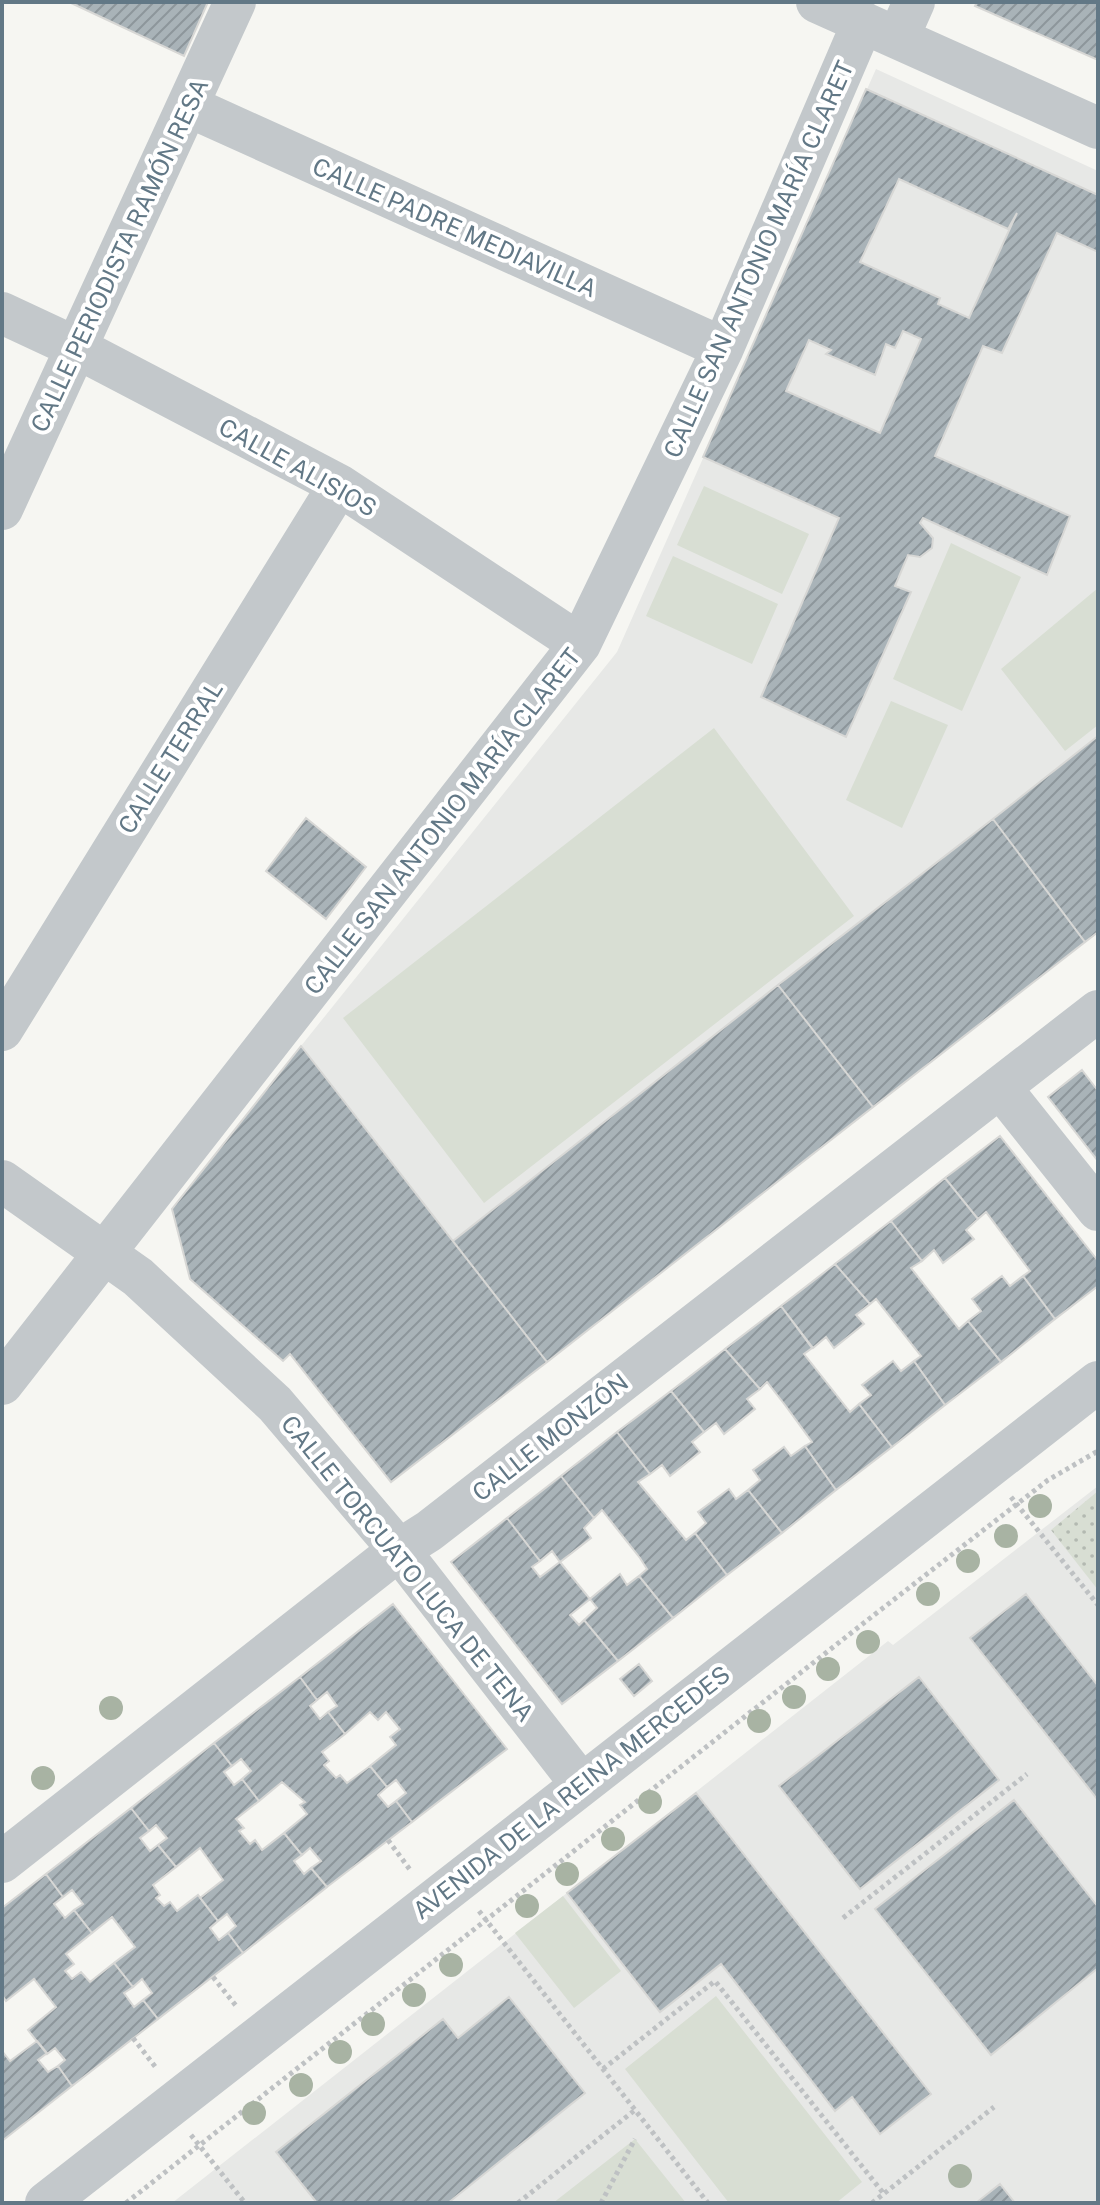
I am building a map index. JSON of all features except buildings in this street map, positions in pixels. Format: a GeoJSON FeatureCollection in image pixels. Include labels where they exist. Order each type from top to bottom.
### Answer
{"type":"FeatureCollection","features":[{"type":"Feature","properties":{"kind":"street","name":"CALLE PERIODISTA RAMÓN RESA"},"geometry":{"type":"LineString","coordinates":[[2,509],[235,2]]}},
{"type":"Feature","properties":{"kind":"street"},"geometry":{"type":"LineString","coordinates":[[817,2],[891,21],[1098,128]]}},
{"type":"Feature","properties":{"kind":"street","name":"CALLE SAN ANTONIO MARÍA CLARET"},"geometry":{"type":"LineString","coordinates":[[2,1384],[580,644],[723,348],[891,21]]}},
{"type":"Feature","properties":{"kind":"street","name":"CALLE PADRE MEDIAVILLA"},"geometry":{"type":"LineString","coordinates":[[188,106],[723,348]]}},
{"type":"Feature","properties":{"kind":"street","name":"CALLE ALISIOS"},"geometry":{"type":"LineString","coordinates":[[2,313],[77,348],[339,485],[580,644]]}},
{"type":"Feature","properties":{"kind":"street","name":"CALLE TERRAL"},"geometry":{"type":"LineString","coordinates":[[2,1030],[339,485]]}},
{"type":"Feature","properties":{"kind":"street","name":"CALLE MONZÓN"},"geometry":{"type":"LineString","coordinates":[[2,1862],[399,1550],[429,1531],[1098,1011]]}},
{"type":"Feature","properties":{"kind":"street"},"geometry":{"type":"LineString","coordinates":[[1000,1087],[1098,1210]]}},
{"type":"Feature","properties":{"kind":"street","name":"CALLE TORCUATO LUCA DE TENA"},"geometry":{"type":"LineString","coordinates":[[2,1181],[138,1277],[275,1404],[399,1550],[581,1784]]}},
{"type":"Feature","properties":{"kind":"street","name":"AVENIDA DE LA REINA MERCEDES"},"geometry":{"type":"LineString","coordinates":[[46,2203],[1098,1382]]}},
{"type":"Feature","properties":{"kind":"path"},"geometry":{"type":"LineString","coordinates":[[126,2203],[1048,1480],[1098,1451]]}},
{"type":"Feature","properties":{"kind":"path"},"geometry":{"type":"LineString","coordinates":[[987,1468],[1098,1605]]}},
{"type":"Feature","properties":{"kind":"path"},"geometry":{"type":"LineString","coordinates":[[843,1918],[1027,1774]]}},
{"type":"Feature","properties":{"kind":"path"},"geometry":{"type":"LineString","coordinates":[[456,1881],[708,2203]]}},
{"type":"Feature","properties":{"kind":"path"},"geometry":{"type":"LineString","coordinates":[[603,2069],[715,1981],[884,2194]]}},
{"type":"Feature","properties":{"kind":"path"},"geometry":{"type":"LineString","coordinates":[[170,2106],[245,2203]]}},
{"type":"Feature","properties":{"kind":"path"},"geometry":{"type":"LineString","coordinates":[[872,2203],[994,2107]]}},
{"type":"Feature","properties":{"kind":"path"},"geometry":{"type":"LineString","coordinates":[[518,2203],[635,2110]]}},
{"type":"Feature","properties":{"kind":"path"},"geometry":{"type":"LineString","coordinates":[[601,2203],[635,2139]]}},
{"type":"Feature","properties":{"kind":"shaded area"},"geometry":{"type":"Polygon","coordinates":[[[876,69],[1098,171],[1098,932],[547,1362],[301,1046],[617,652],[876,69]]]}},
{"type":"Feature","properties":{"kind":"shaded area"},"geometry":{"type":"Polygon","coordinates":[[[704,486],[809,534],[782,594],[677,545],[704,486]]]}},
{"type":"Feature","properties":{"kind":"shaded area"},"geometry":{"type":"Polygon","coordinates":[[[951,543],[1021,577],[962,711],[893,679],[951,543]]]}},
{"type":"Feature","properties":{"kind":"shaded area"},"geometry":{"type":"Polygon","coordinates":[[[673,556],[778,604],[752,664],[646,616],[673,556]]]}},
{"type":"Feature","properties":{"kind":"shaded area"},"geometry":{"type":"Polygon","coordinates":[[[1098,588],[1098,725],[1065,751],[1001,669],[1098,588]]]}},
{"type":"Feature","properties":{"kind":"shaded area"},"geometry":{"type":"Polygon","coordinates":[[[891,701],[948,725],[902,828],[846,800],[891,701]]]}},
{"type":"Feature","properties":{"kind":"shaded area"},"geometry":{"type":"Polygon","coordinates":[[[714,728],[854,916],[484,1203],[343,1018],[714,728]]]}},
{"type":"Feature","properties":{"kind":"shaded area"},"geometry":{"type":"Polygon","coordinates":[[[1098,1486],[1098,2203],[172,2203],[888,1641],[893,1645],[1098,1486]]]}},
{"type":"Feature","properties":{"kind":"shaded area"},"geometry":{"type":"Polygon","coordinates":[[[1098,1491],[1098,1590],[1051,1530],[1098,1491]]]}},
{"type":"Feature","properties":{"kind":"shaded area"},"geometry":{"type":"Polygon","coordinates":[[[563,1896],[621,1971],[574,2008],[515,1933],[563,1896]]]}},
{"type":"Feature","properties":{"kind":"shaded area"},"geometry":{"type":"Polygon","coordinates":[[[716,1996],[862,2182],[836,2203],[729,2203],[625,2069],[716,1996]]]}},
{"type":"Feature","properties":{"kind":"shaded area"},"geometry":{"type":"Polygon","coordinates":[[[635,2139],[686,2203],[553,2203],[635,2139]]]}}]}
